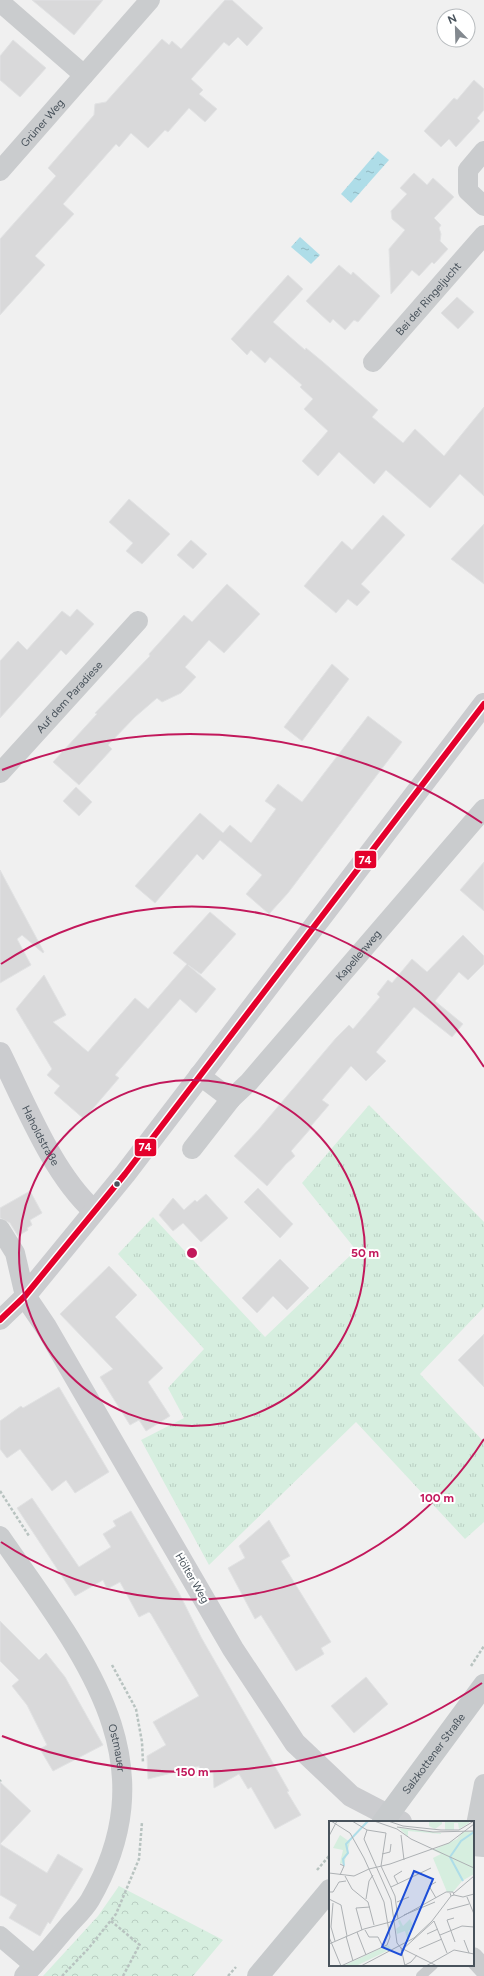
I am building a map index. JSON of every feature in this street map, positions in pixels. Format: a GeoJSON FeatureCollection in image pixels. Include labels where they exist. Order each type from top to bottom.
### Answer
{"type":"FeatureCollection","features":[{"type":"Feature","properties":{"kind":"main road"},"geometry":{"type":"LineString","coordinates":[[25,1296],[94,1211],[484,704]]}},
{"type":"Feature","properties":{"kind":"main road","name":"Haholdstraße"},"geometry":{"type":"LineString","coordinates":[[0,1053],[49,1153],[85,1203],[94,1211]]}},
{"type":"Feature","properties":{"kind":"main road","name":"Hölter Weg"},"geometry":{"type":"LineString","coordinates":[[25,1296],[46,1327],[233,1649],[295,1743],[351,1796],[399,1821]]}},
{"type":"Feature","properties":{"kind":"main road","name":"Salzkottener Straße"},"geometry":{"type":"LineString","coordinates":[[384,1821],[484,1685]]}},
{"type":"Feature","properties":{"kind":"main road"},"geometry":{"type":"LineString","coordinates":[[474,1844],[484,1846]]}},
{"type":"Feature","properties":{"kind":"main road"},"geometry":{"type":"LineString","coordinates":[[258,1976],[329,1891]]}},
{"type":"Feature","properties":{"kind":"street","name":"Grüner Weg"},"geometry":{"type":"LineString","coordinates":[[0,171],[150,0]]}},
{"type":"Feature","properties":{"kind":"street"},"geometry":{"type":"LineString","coordinates":[[0,2],[84,76]]}},
{"type":"Feature","properties":{"kind":"street"},"geometry":{"type":"LineString","coordinates":[[484,152],[468,170],[468,191],[484,206]]}},
{"type":"Feature","properties":{"kind":"street","name":"Bei der Ringeljucht"},"geometry":{"type":"LineString","coordinates":[[373,362],[484,235]]}},
{"type":"Feature","properties":{"kind":"street","name":"Auf dem Paradiese"},"geometry":{"type":"LineString","coordinates":[[0,773],[138,621]]}},
{"type":"Feature","properties":{"kind":"street","name":"Kapellenweg"},"geometry":{"type":"LineString","coordinates":[[192,1149],[231,1099],[249,1082],[484,810]]}},
{"type":"Feature","properties":{"kind":"street"},"geometry":{"type":"LineString","coordinates":[[199,1075],[231,1099]]}},
{"type":"Feature","properties":{"kind":"street"},"geometry":{"type":"LineString","coordinates":[[0,1229],[15,1253],[25,1296],[0,1320]]}},
{"type":"Feature","properties":{"kind":"street","name":"Ostmauer"},"geometry":{"type":"LineString","coordinates":[[0,1536],[65,1631],[98,1686],[114,1730],[121,1760],[122,1818],[114,1852],[89,1902],[29,1970]]}},
{"type":"Feature","properties":{"kind":"street"},"geometry":{"type":"LineString","coordinates":[[474,1836],[484,1784]]}},
{"type":"Feature","properties":{"kind":"street"},"geometry":{"type":"LineString","coordinates":[[0,1936],[29,1970]]}},
{"type":"Feature","properties":{"kind":"street"},"geometry":{"type":"LineString","coordinates":[[474,1958],[484,1969]]}},
{"type":"Feature","properties":{"kind":"lane"},"geometry":{"type":"LineString","coordinates":[[421,1976],[432,1966]]}},
{"type":"Feature","properties":{"kind":"path"},"geometry":{"type":"LineString","coordinates":[[111,1921],[141,1945],[123,1976]]}},
{"type":"Feature","properties":{"kind":"green space"},"geometry":{"type":"Polygon","coordinates":[[[369,1105],[484,1222],[484,1307],[420,1374],[484,1442],[484,1522],[465,1539],[356,1422],[209,1565],[141,1440],[184,1418],[168,1388],[204,1349],[118,1254],[153,1217],[265,1337],[356,1250],[302,1183],[369,1105]]]}},
{"type":"Feature","properties":{"kind":"green space"},"geometry":{"type":"Polygon","coordinates":[[[119,1886],[223,1940],[193,1976],[43,1976],[98,1916],[119,1886]]]}},
{"type":"Feature","properties":{"kind":"water"},"geometry":{"type":"Polygon","coordinates":[[[378,151],[389,160],[351,203],[341,194],[378,151]]]}},
{"type":"Feature","properties":{"kind":"water"},"geometry":{"type":"Polygon","coordinates":[[[300,237],[320,255],[311,264],[291,247],[300,237]]]}},
{"type":"Feature","properties":{"kind":"building"},"geometry":{"type":"Polygon","coordinates":[[[32,0],[103,0],[74,35],[32,0]]]}},
{"type":"Feature","properties":{"kind":"building"},"geometry":{"type":"Polygon","coordinates":[[[225,0],[232,0],[263,28],[247,46],[238,37],[229,46],[224,42],[191,79],[203,90],[199,94],[217,109],[205,122],[189,108],[168,132],[165,130],[148,148],[131,133],[119,147],[116,144],[63,204],[74,214],[35,256],[45,265],[0,315],[0,239],[56,176],[48,168],[94,115],[95,104],[106,102],[162,39],[169,45],[172,41],[181,49],[225,0]]]}},
{"type":"Feature","properties":{"kind":"building"},"geometry":{"type":"Polygon","coordinates":[[[13,40],[46,68],[20,97],[0,80],[0,56],[13,40]]]}},
{"type":"Feature","properties":{"kind":"building"},"geometry":{"type":"Polygon","coordinates":[[[474,80],[484,89],[484,110],[477,118],[480,121],[456,147],[449,139],[441,147],[424,131],[454,98],[457,100],[474,80]]]}},
{"type":"Feature","properties":{"kind":"building"},"geometry":{"type":"Polygon","coordinates":[[[414,173],[427,185],[433,178],[454,197],[434,218],[441,225],[439,228],[441,234],[440,241],[448,249],[434,264],[432,262],[419,276],[412,270],[391,294],[389,249],[405,230],[392,219],[391,211],[407,194],[400,188],[414,173]]]}},
{"type":"Feature","properties":{"kind":"building"},"geometry":{"type":"Polygon","coordinates":[[[339,265],[351,275],[353,272],[380,296],[358,322],[354,320],[345,330],[333,319],[330,323],[306,301],[339,265]]]}},
{"type":"Feature","properties":{"kind":"building"},"geometry":{"type":"Polygon","coordinates":[[[288,275],[303,289],[273,322],[305,350],[306,348],[323,362],[378,410],[372,417],[403,443],[415,429],[444,456],[484,407],[484,496],[460,474],[430,508],[386,470],[374,484],[339,452],[318,476],[302,461],[328,431],[304,409],[313,399],[300,387],[302,385],[270,357],[265,363],[251,350],[247,355],[231,339],[288,275]]]}},
{"type":"Feature","properties":{"kind":"building"},"geometry":{"type":"Polygon","coordinates":[[[457,297],[474,312],[458,329],[441,313],[457,297]]]}},
{"type":"Feature","properties":{"kind":"building"},"geometry":{"type":"Polygon","coordinates":[[[129,499],[170,534],[142,564],[126,551],[133,543],[109,522],[129,499]]]}},
{"type":"Feature","properties":{"kind":"building"},"geometry":{"type":"Polygon","coordinates":[[[383,515],[405,535],[361,584],[370,592],[357,606],[348,599],[336,613],[304,586],[342,541],[352,550],[383,515]]]}},
{"type":"Feature","properties":{"kind":"building"},"geometry":{"type":"Polygon","coordinates":[[[484,524],[484,584],[451,559],[484,524]]]}},
{"type":"Feature","properties":{"kind":"building"},"geometry":{"type":"Polygon","coordinates":[[[191,540],[207,554],[193,569],[177,555],[191,540]]]}},
{"type":"Feature","properties":{"kind":"building"},"geometry":{"type":"Polygon","coordinates":[[[227,584],[260,614],[224,653],[209,640],[185,667],[196,677],[181,693],[162,702],[157,698],[135,717],[108,745],[112,749],[79,785],[53,762],[97,714],[95,713],[150,656],[149,654],[184,615],[192,622],[227,584]]]}},
{"type":"Feature","properties":{"kind":"building"},"geometry":{"type":"Polygon","coordinates":[[[77,609],[94,624],[66,655],[61,650],[0,718],[0,661],[18,641],[27,650],[62,611],[70,617],[77,609]]]}},
{"type":"Feature","properties":{"kind":"building"},"geometry":{"type":"Polygon","coordinates":[[[332,664],[349,679],[302,741],[284,727],[332,664]]]}},
{"type":"Feature","properties":{"kind":"building"},"geometry":{"type":"Polygon","coordinates":[[[368,716],[402,742],[288,893],[269,914],[246,894],[262,875],[220,840],[203,860],[197,854],[155,903],[135,886],[200,813],[223,833],[230,825],[251,843],[276,809],[265,801],[278,784],[302,802],[368,716]]]}},
{"type":"Feature","properties":{"kind":"building"},"geometry":{"type":"Polygon","coordinates":[[[76,787],[92,802],[79,816],[63,801],[76,787]]]}},
{"type":"Feature","properties":{"kind":"building"},"geometry":{"type":"Polygon","coordinates":[[[484,862],[484,911],[460,890],[484,862]]]}},
{"type":"Feature","properties":{"kind":"building"},"geometry":{"type":"Polygon","coordinates":[[[0,870],[44,952],[43,953],[22,935],[17,939],[31,965],[0,983],[0,870]]]}},
{"type":"Feature","properties":{"kind":"building"},"geometry":{"type":"Polygon","coordinates":[[[210,912],[236,934],[201,974],[188,965],[216,989],[196,1013],[180,999],[115,1075],[119,1078],[84,1119],[54,1093],[60,1086],[47,1075],[52,1069],[16,1009],[44,975],[66,1015],[53,1022],[88,1052],[135,998],[148,1009],[187,964],[173,953],[210,912]]]}},
{"type":"Feature","properties":{"kind":"building"},"geometry":{"type":"Polygon","coordinates":[[[463,935],[484,956],[484,964],[468,980],[459,972],[435,1001],[463,1024],[452,1037],[414,1007],[376,1052],[386,1061],[366,1081],[351,1066],[322,1100],[329,1105],[291,1151],[295,1156],[267,1186],[234,1156],[259,1129],[336,1038],[349,1025],[353,1029],[380,997],[377,994],[388,980],[392,983],[412,959],[427,972],[463,935]]]}},
{"type":"Feature","properties":{"kind":"building"},"geometry":{"type":"Polygon","coordinates":[[[258,1188],[293,1224],[280,1238],[244,1202],[258,1188]]]}},
{"type":"Feature","properties":{"kind":"building"},"geometry":{"type":"Polygon","coordinates":[[[30,1191],[42,1213],[30,1220],[32,1225],[27,1228],[28,1230],[18,1236],[10,1223],[0,1218],[0,1208],[30,1191]]]}},
{"type":"Feature","properties":{"kind":"building"},"geometry":{"type":"Polygon","coordinates":[[[206,1194],[228,1218],[201,1242],[183,1223],[173,1231],[159,1215],[173,1198],[184,1210],[195,1200],[197,1202],[206,1194]]]}},
{"type":"Feature","properties":{"kind":"building"},"geometry":{"type":"Polygon","coordinates":[[[280,1259],[309,1288],[287,1310],[273,1296],[257,1313],[242,1298],[280,1259]]]}},
{"type":"Feature","properties":{"kind":"building"},"geometry":{"type":"Polygon","coordinates":[[[109,1266],[137,1295],[115,1317],[163,1368],[148,1382],[170,1416],[146,1431],[139,1420],[130,1425],[100,1377],[113,1369],[60,1314],[109,1266]]]}},
{"type":"Feature","properties":{"kind":"building"},"geometry":{"type":"Polygon","coordinates":[[[484,1334],[484,1387],[458,1360],[484,1334]]]}},
{"type":"Feature","properties":{"kind":"building"},"geometry":{"type":"Polygon","coordinates":[[[59,1387],[109,1472],[75,1493],[66,1480],[52,1491],[20,1449],[7,1458],[0,1449],[0,1421],[21,1406],[23,1408],[59,1387]]]}},
{"type":"Feature","properties":{"kind":"building"},"geometry":{"type":"Polygon","coordinates":[[[32,1498],[79,1567],[111,1547],[103,1534],[116,1526],[113,1521],[131,1511],[179,1593],[201,1637],[289,1791],[287,1792],[301,1815],[275,1829],[251,1787],[248,1789],[239,1774],[214,1788],[213,1772],[200,1772],[199,1766],[148,1779],[147,1756],[166,1745],[153,1722],[199,1696],[151,1614],[149,1612],[139,1617],[120,1582],[107,1589],[103,1580],[75,1596],[17,1508],[32,1498]]]}},
{"type":"Feature","properties":{"kind":"building"},"geometry":{"type":"Polygon","coordinates":[[[269,1520],[290,1556],[281,1561],[331,1642],[321,1648],[324,1654],[296,1671],[261,1615],[255,1619],[228,1568],[245,1558],[239,1546],[269,1520]]]}},
{"type":"Feature","properties":{"kind":"building"},"geometry":{"type":"Polygon","coordinates":[[[0,1621],[39,1660],[46,1653],[65,1677],[103,1745],[53,1771],[40,1749],[47,1745],[27,1705],[12,1686],[19,1680],[0,1661],[0,1621]]]}},
{"type":"Feature","properties":{"kind":"building"},"geometry":{"type":"Polygon","coordinates":[[[366,1677],[388,1704],[354,1733],[331,1706],[366,1677]]]}},
{"type":"Feature","properties":{"kind":"building"},"geometry":{"type":"Polygon","coordinates":[[[0,1782],[31,1811],[0,1844],[0,1782]]]}},
{"type":"Feature","properties":{"kind":"building"},"geometry":{"type":"Polygon","coordinates":[[[0,1844],[47,1873],[58,1854],[83,1869],[50,1924],[48,1922],[40,1936],[9,1918],[17,1905],[0,1895],[0,1844]]]}},
{"type":"Feature","properties":{"kind":"transit line","name":"74"},"geometry":{"type":"LineString","coordinates":[[0,1320],[25,1296],[125,1174],[484,704]]}}]}
